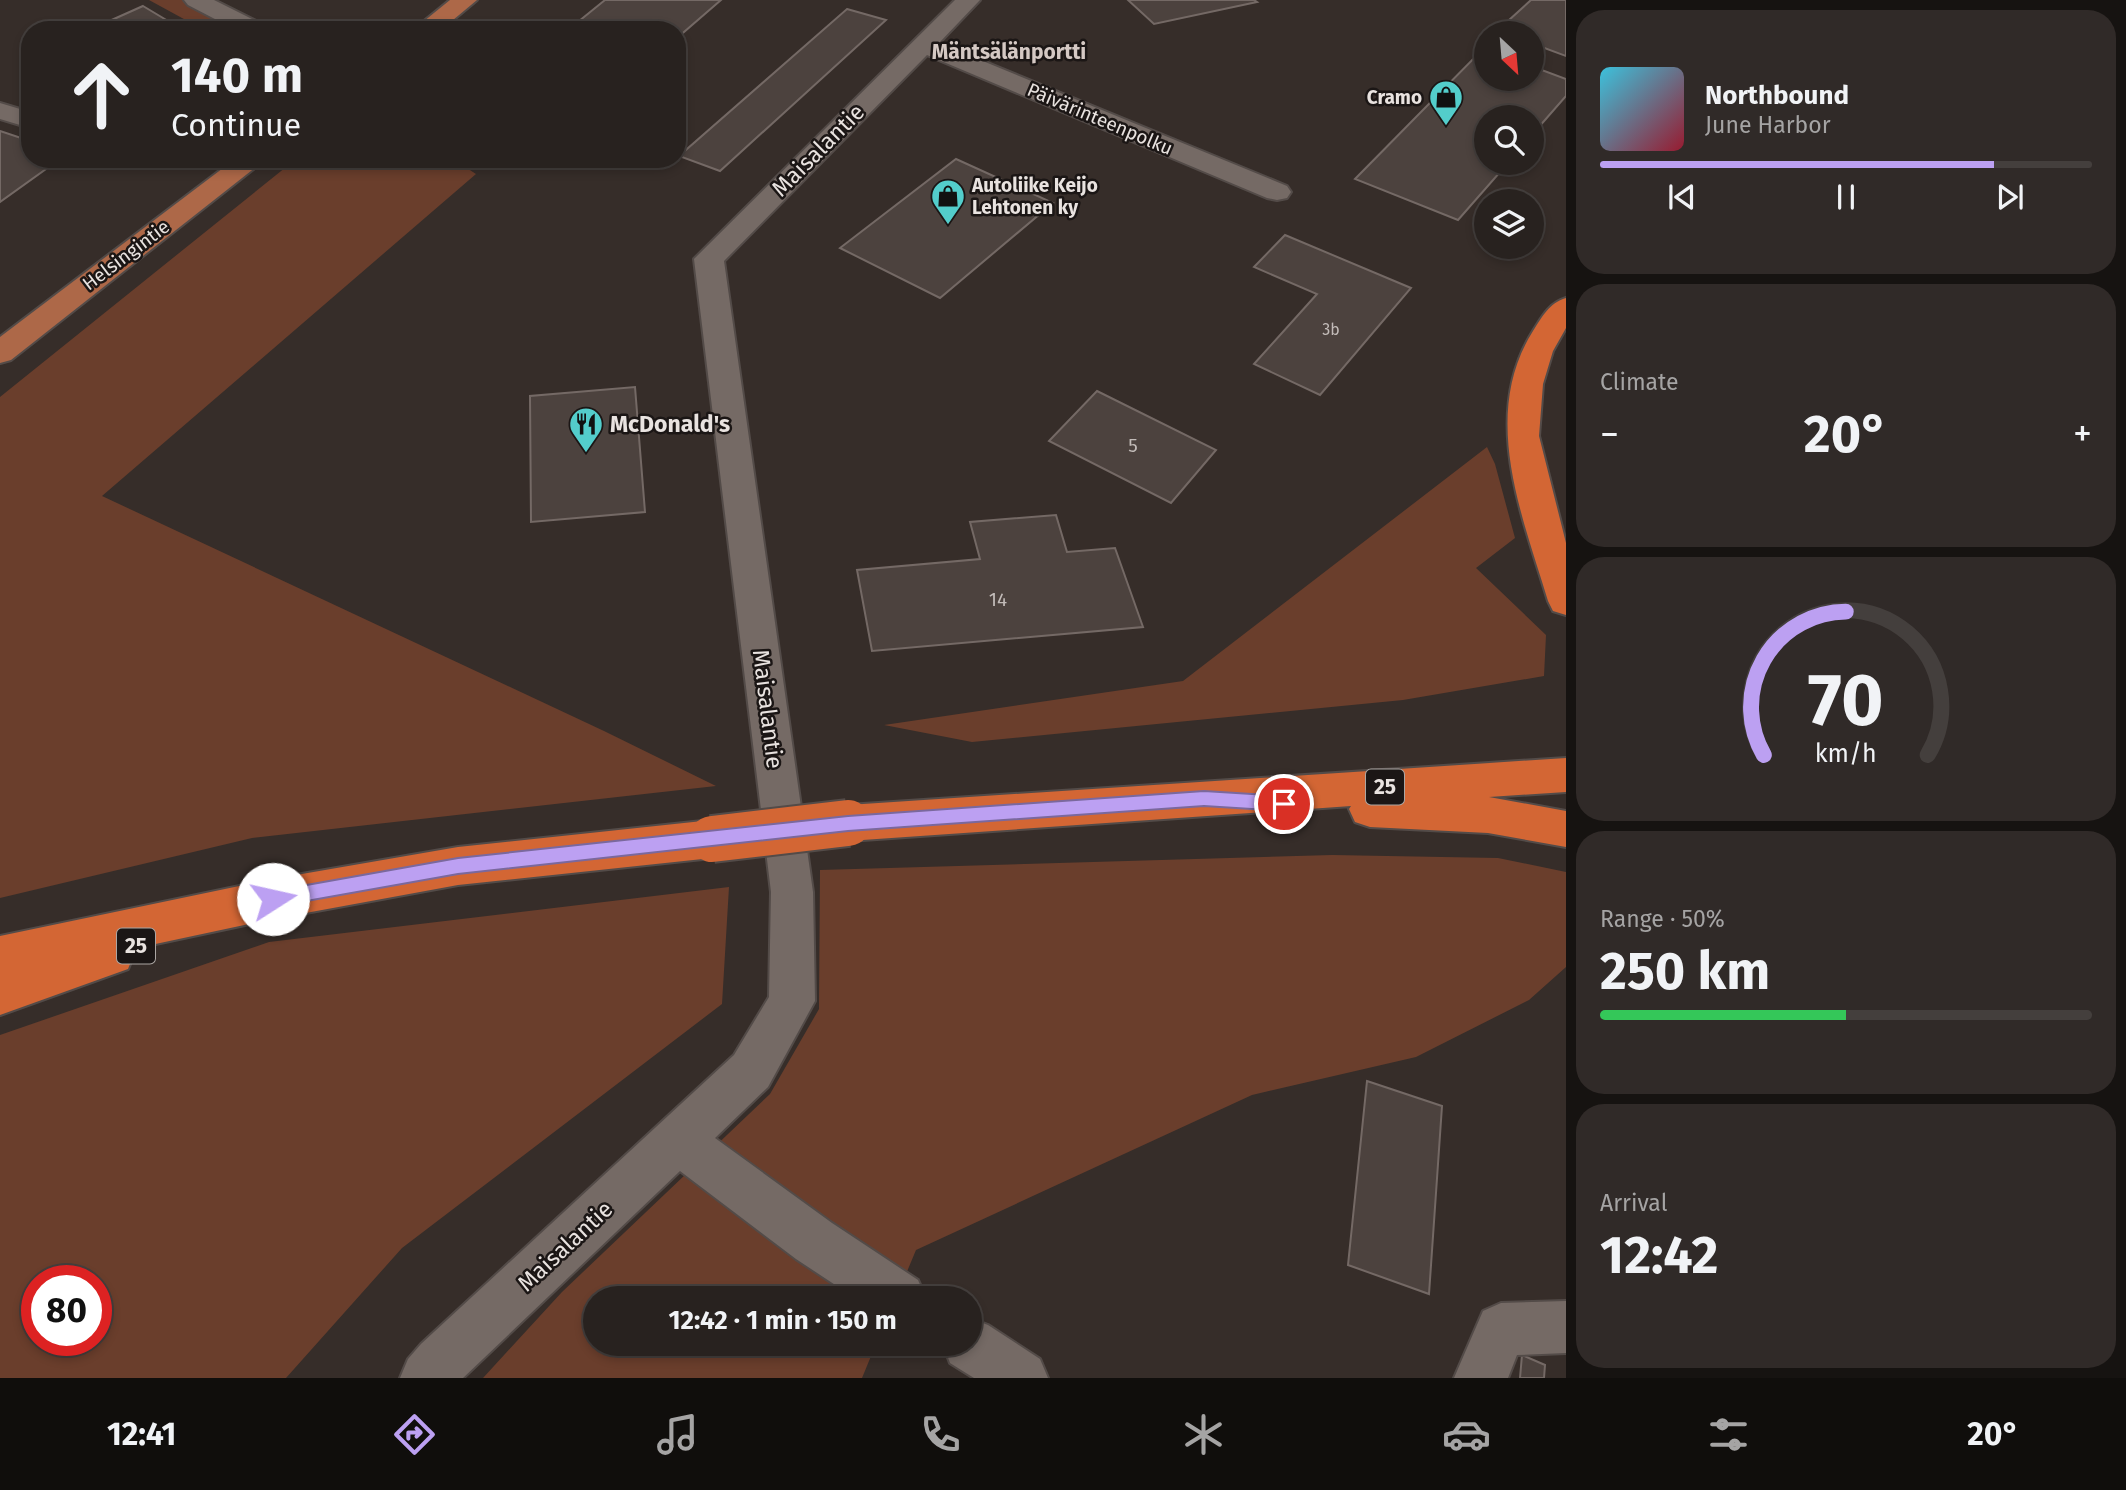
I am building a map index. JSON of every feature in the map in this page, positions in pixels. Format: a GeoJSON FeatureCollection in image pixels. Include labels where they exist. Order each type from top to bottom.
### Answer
{"type":"FeatureCollection","features":[{"type":"Feature","properties":{"kind":"highway"},"geometry":{"type":"LineString","coordinates":[[1566,308],[1552,323],[1535,355],[1526,391],[1522,438],[1544,533],[1566,601]]}},
{"type":"Feature","properties":{"kind":"highway","name":"25"},"geometry":{"type":"LineString","coordinates":[[0,957],[273,899],[458,866],[848,823],[1566,775]]}},
{"type":"Feature","properties":{"kind":"highway"},"geometry":{"type":"LineString","coordinates":[[1204,799],[1489,815],[1566,829]]}},
{"type":"Feature","properties":{"kind":"highway","name":"25"},"geometry":{"type":"LineString","coordinates":[[0,993],[273,899]]}},
{"type":"Feature","properties":{"kind":"main road"},"geometry":{"type":"LineString","coordinates":[[437,21],[466,0]]}},
{"type":"Feature","properties":{"kind":"main road","name":"Helsingintie"},"geometry":{"type":"LineString","coordinates":[[0,352],[241,168]]}},
{"type":"Feature","properties":{"kind":"street"},"geometry":{"type":"LineString","coordinates":[[196,0],[237,21]]}},
{"type":"Feature","properties":{"kind":"street","name":"Maisalantie"},"geometry":{"type":"LineString","coordinates":[[427,1378],[751,1071],[792,1001],[792,892],[709,259],[968,0]]}},
{"type":"Feature","properties":{"kind":"street","name":"Päivärinteenpolku"},"geometry":{"type":"LineString","coordinates":[[923,45],[1277,192]]}},
{"type":"Feature","properties":{"kind":"street"},"geometry":{"type":"LineString","coordinates":[[0,111],[21,117]]}},
{"type":"Feature","properties":{"kind":"street"},"geometry":{"type":"LineString","coordinates":[[678,1140],[814,1241],[882,1286]]}},
{"type":"Feature","properties":{"kind":"street"},"geometry":{"type":"LineString","coordinates":[[1481,1378],[1502,1329],[1566,1327]]}},
{"type":"Feature","properties":{"kind":"street"},"geometry":{"type":"LineString","coordinates":[[982,1353],[1021,1378]]}},
{"type":"Feature","properties":{"kind":"shaded area"},"geometry":{"type":"Polygon","coordinates":[[[149,0],[182,0],[221,21],[188,21],[149,0]]]}},
{"type":"Feature","properties":{"kind":"shaded area"},"geometry":{"type":"Polygon","coordinates":[[[285,168],[467,168],[476,174],[102,496],[716,786],[252,838],[0,898],[0,397],[285,168]]]}},
{"type":"Feature","properties":{"kind":"shaded area"},"geometry":{"type":"Polygon","coordinates":[[[1487,447],[1495,464],[1515,538],[1476,568],[1546,635],[1544,676],[1403,700],[972,742],[884,725],[1183,681],[1487,447]]]}},
{"type":"Feature","properties":{"kind":"shaded area"},"geometry":{"type":"Polygon","coordinates":[[[1332,855],[1498,858],[1566,872],[1566,967],[1529,1000],[1416,1057],[1252,1095],[916,1250],[901,1286],[583,1286],[583,1356],[871,1356],[862,1378],[483,1378],[562,1292],[770,1094],[819,1009],[820,870],[1332,855]]]}},
{"type":"Feature","properties":{"kind":"shaded area"},"geometry":{"type":"Polygon","coordinates":[[[729,887],[722,1004],[402,1248],[286,1378],[0,1378],[0,1035],[269,942],[729,887]]]}},
{"type":"Feature","properties":{"kind":"building"},"geometry":{"type":"Polygon","coordinates":[[[605,0],[721,0],[686,30],[686,21],[579,21],[605,0]]]}},
{"type":"Feature","properties":{"kind":"building"},"geometry":{"type":"Polygon","coordinates":[[[1128,0],[1254,0],[1257,2],[1154,24],[1128,0]]]}},
{"type":"Feature","properties":{"kind":"building"},"geometry":{"type":"Polygon","coordinates":[[[1531,0],[1566,0],[1566,56],[1544,48],[1544,21],[1508,21],[1531,0]]]}},
{"type":"Feature","properties":{"kind":"building"},"geometry":{"type":"Polygon","coordinates":[[[143,6],[168,21],[109,21],[143,6]]]}},
{"type":"Feature","properties":{"kind":"building"},"geometry":{"type":"Polygon","coordinates":[[[847,9],[886,20],[720,171],[686,159],[686,150],[847,9]]]}},
{"type":"Feature","properties":{"kind":"building","name":"Cramo"},"geometry":{"type":"Polygon","coordinates":[[[1474,58],[1474,91],[1544,91],[1544,71],[1566,79],[1566,96],[1544,121],[1544,105],[1474,105],[1474,175],[1497,175],[1485,189],[1474,189],[1474,202],[1458,220],[1355,179],[1474,58]]]}},
{"type":"Feature","properties":{"kind":"building"},"geometry":{"type":"Polygon","coordinates":[[[0,131],[21,138],[21,168],[47,168],[0,202],[0,131]]]}},
{"type":"Feature","properties":{"kind":"building","name":"Autoliike Keijo Lehtonen ky"},"geometry":{"type":"Polygon","coordinates":[[[956,159],[1053,203],[940,298],[840,248],[956,159]]]}},
{"type":"Feature","properties":{"kind":"building"},"geometry":{"type":"Polygon","coordinates":[[[1285,235],[1411,288],[1320,395],[1254,364],[1317,294],[1254,267],[1285,235]]]}},
{"type":"Feature","properties":{"kind":"building","name":"McDonald's"},"geometry":{"type":"Polygon","coordinates":[[[635,387],[645,512],[531,522],[530,396],[635,387]]]}},
{"type":"Feature","properties":{"kind":"building"},"geometry":{"type":"Polygon","coordinates":[[[1097,391],[1216,450],[1171,503],[1049,441],[1097,391]]]}},
{"type":"Feature","properties":{"kind":"building"},"geometry":{"type":"Polygon","coordinates":[[[1056,515],[1067,552],[1115,548],[1143,627],[872,651],[857,570],[980,559],[970,522],[1056,515]]]}},
{"type":"Feature","properties":{"kind":"building"},"geometry":{"type":"Polygon","coordinates":[[[1367,1081],[1442,1106],[1429,1294],[1348,1265],[1367,1081]]]}},
{"type":"Feature","properties":{"kind":"building"},"geometry":{"type":"Polygon","coordinates":[[[1522,1355],[1545,1365],[1544,1378],[1520,1378],[1522,1355]]]}},
{"type":"Feature","properties":{"kind":"place","name":"Cramo"},"geometry":{"type":"Point","coordinates":[1446,127]}},
{"type":"Feature","properties":{"kind":"place","name":"Autoliike Keijo Lehtonen ky"},"geometry":{"type":"Point","coordinates":[948,226]}},
{"type":"Feature","properties":{"kind":"place","name":"McDonald's"},"geometry":{"type":"Point","coordinates":[586,454]}},
{"type":"Feature","properties":{"kind":"district","name":"Mäntsälänportti"},"geometry":{"type":"Point","coordinates":[1009,52]}},
{"type":"Feature","properties":{"kind":"route"},"geometry":{"type":"LineString","coordinates":[[273,899],[458,866],[848,823],[1204,799],[1284,804]]}}]}
